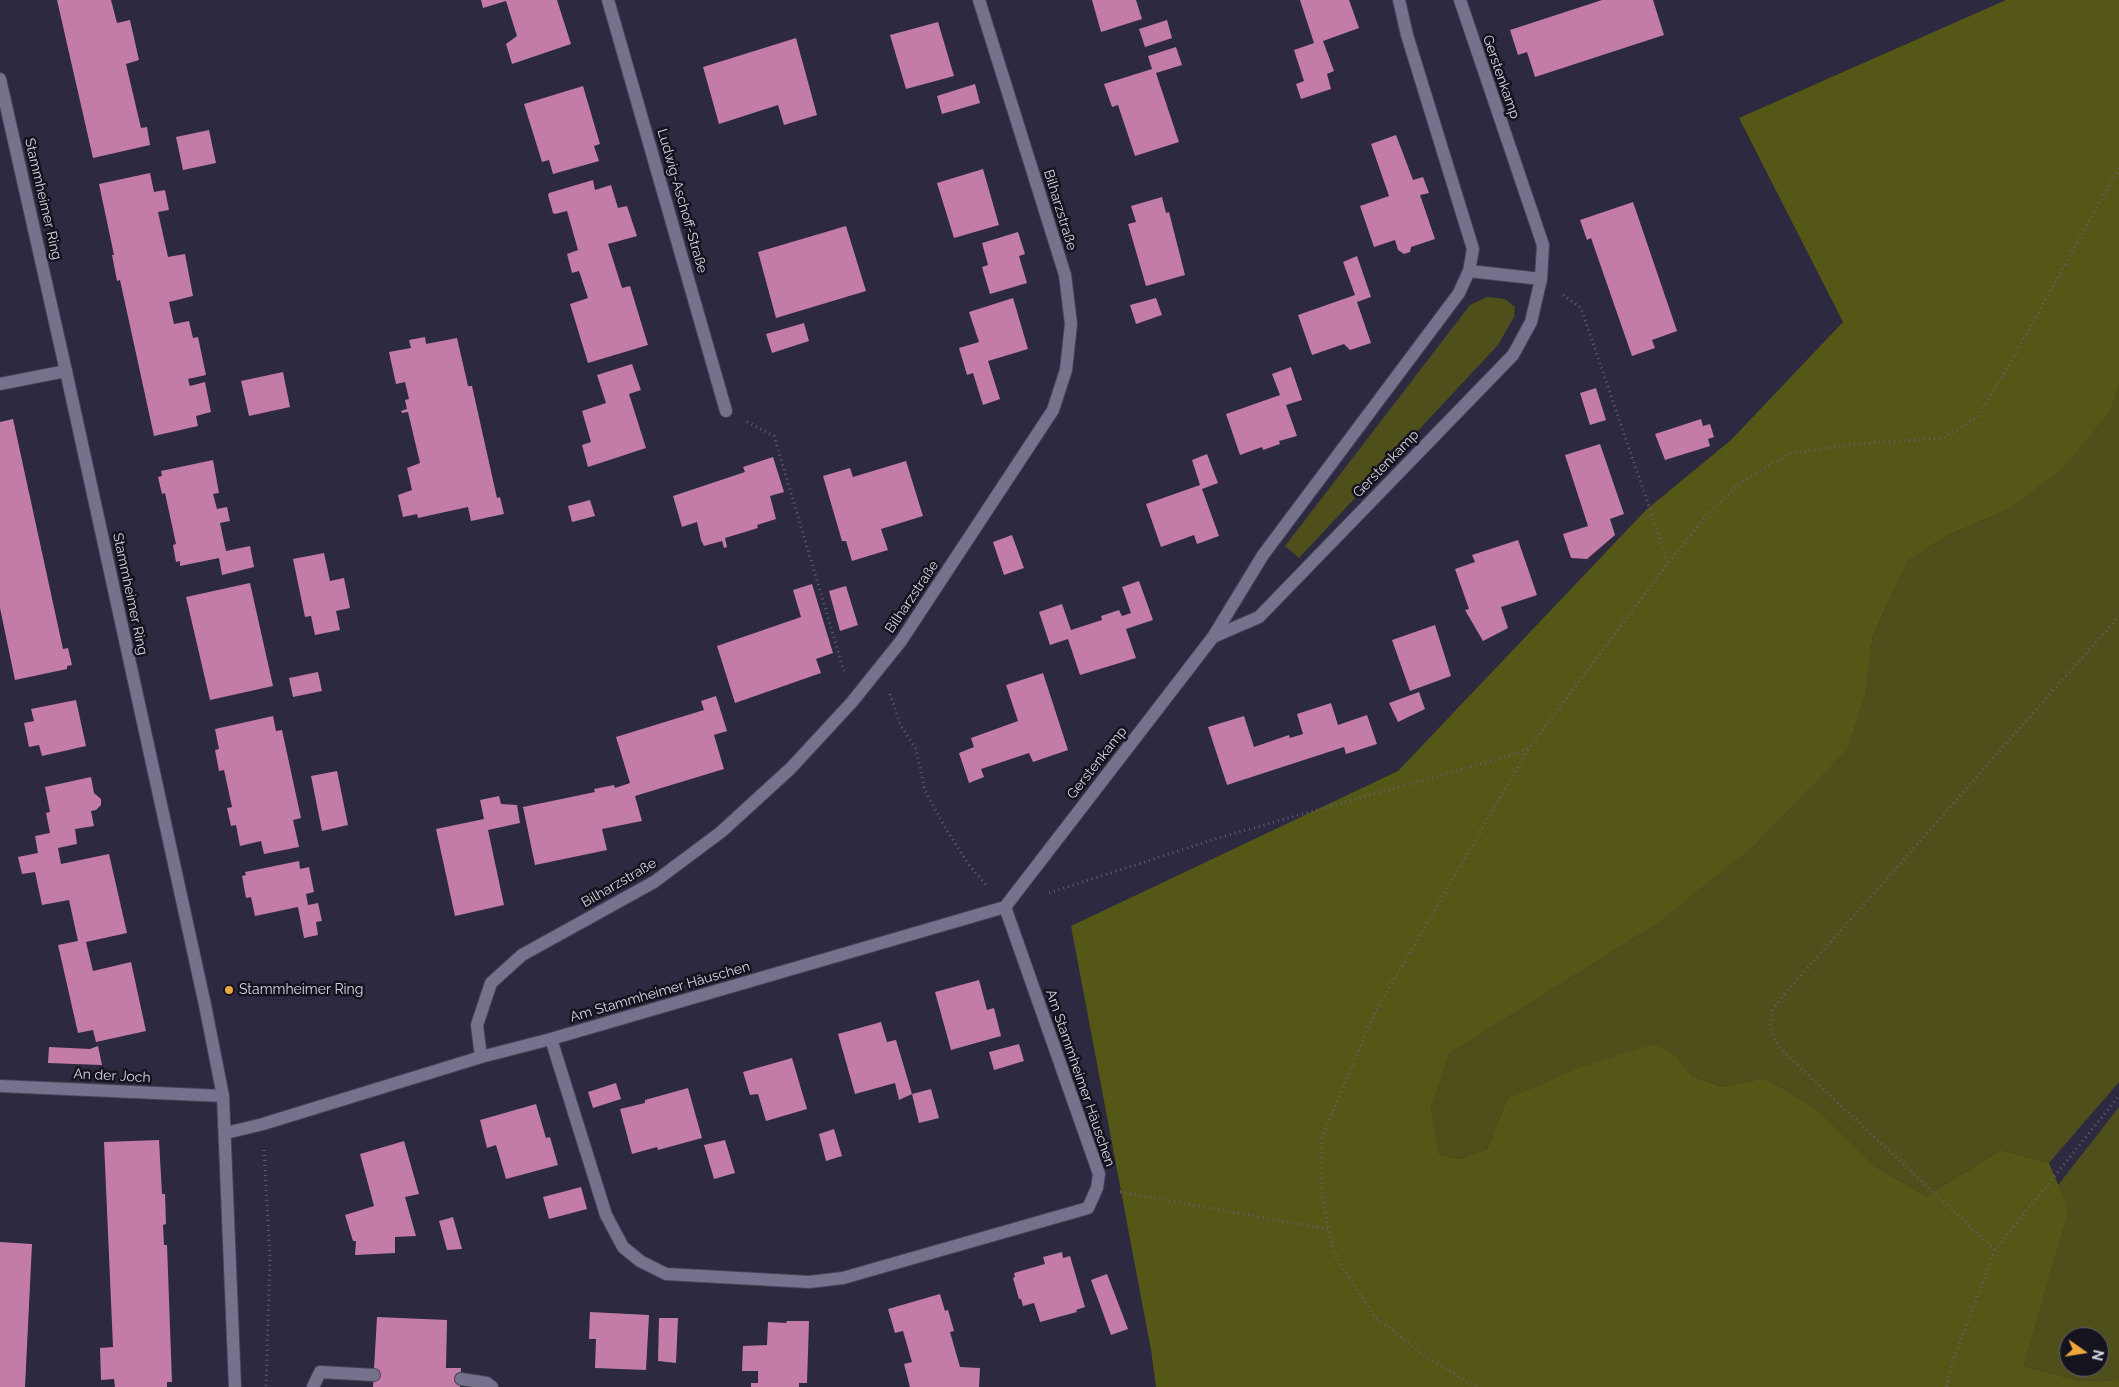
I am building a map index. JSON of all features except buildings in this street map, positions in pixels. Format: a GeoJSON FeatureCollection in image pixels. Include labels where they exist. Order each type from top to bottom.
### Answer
{"type":"FeatureCollection","features":[{"type":"Feature","properties":{"kind":"street","name":"Ludwig-Aschoff-Straße"},"geometry":{"type":"LineString","coordinates":[[608,0],[726,411]]}},
{"type":"Feature","properties":{"kind":"street","name":"Bilharzstraße"},"geometry":{"type":"LineString","coordinates":[[481,1058],[477,1026],[490,983],[522,954],[654,882],[721,832],[791,768],[852,702],[901,641],[1053,410],[1066,370],[1071,324],[1065,275],[979,0]]}},
{"type":"Feature","properties":{"kind":"street","name":"Gerstenkamp"},"geometry":{"type":"LineString","coordinates":[[1004,907],[1213,637],[1263,555],[1460,293],[1469,271],[1473,248],[1399,0]]}},
{"type":"Feature","properties":{"kind":"street","name":"Gerstenkamp"},"geometry":{"type":"LineString","coordinates":[[1213,637],[1259,617],[1513,355],[1531,322],[1541,279],[1543,245],[1460,0]]}},
{"type":"Feature","properties":{"kind":"street","name":"Stammheimer Ring"},"geometry":{"type":"LineString","coordinates":[[0,79],[66,371],[205,1005],[223,1096],[235,1387]]}},
{"type":"Feature","properties":{"kind":"street"},"geometry":{"type":"LineString","coordinates":[[1469,271],[1541,279]]}},
{"type":"Feature","properties":{"kind":"street"},"geometry":{"type":"LineString","coordinates":[[0,384],[66,371]]}},
{"type":"Feature","properties":{"kind":"street","name":"Am Stammheimer Häuschen"},"geometry":{"type":"LineString","coordinates":[[226,1133],[1004,907],[1099,1174],[1097,1188],[1088,1208],[843,1278],[809,1282],[666,1274],[640,1262],[623,1247],[606,1215],[551,1039]]}},
{"type":"Feature","properties":{"kind":"street","name":"An der Joch"},"geometry":{"type":"LineString","coordinates":[[0,1086],[223,1096]]}},
{"type":"Feature","properties":{"kind":"street"},"geometry":{"type":"LineString","coordinates":[[314,1387],[320,1372],[374,1375]]}},
{"type":"Feature","properties":{"kind":"street"},"geometry":{"type":"LineString","coordinates":[[461,1380],[487,1383],[492,1387]]}},
{"type":"Feature","properties":{"kind":"path"},"geometry":{"type":"LineString","coordinates":[[1476,1387],[1424,1355],[1374,1316],[1334,1253],[1322,1196],[1322,1138],[1373,1016],[1529,748],[1668,563],[1712,510],[1744,480],[1790,454],[1854,444],[1943,438],[1978,417],[2119,168]]}},
{"type":"Feature","properties":{"kind":"path"},"geometry":{"type":"LineString","coordinates":[[1541,279],[1581,308],[1668,563]]}},
{"type":"Feature","properties":{"kind":"path"},"geometry":{"type":"LineString","coordinates":[[726,411],[774,436],[852,702]]}},
{"type":"Feature","properties":{"kind":"path"},"geometry":{"type":"LineString","coordinates":[[1995,1250],[1786,1054],[1775,1041],[1770,1026],[1773,1009],[2119,616]]}},
{"type":"Feature","properties":{"kind":"path"},"geometry":{"type":"LineString","coordinates":[[880,667],[901,726],[916,749],[925,791],[969,865],[1004,907],[1218,838],[1512,755],[1529,748]]}},
{"type":"Feature","properties":{"kind":"path"},"geometry":{"type":"LineString","coordinates":[[1946,1387],[1950,1368],[1995,1250],[2119,1096]]}},
{"type":"Feature","properties":{"kind":"path"},"geometry":{"type":"LineString","coordinates":[[262,1124],[270,1258],[266,1387]]}},
{"type":"Feature","properties":{"kind":"path"},"geometry":{"type":"LineString","coordinates":[[1097,1188],[1328,1229]]}},
{"type":"Feature","properties":{"kind":"shaded area"},"geometry":{"type":"Polygon","coordinates":[[[2006,0],[2119,0],[2119,385],[2111,409],[2063,468],[2007,510],[1946,536],[1908,561],[1873,635],[1866,693],[1848,749],[1754,846],[1660,922],[1449,1054],[1431,1108],[1439,1154],[1459,1159],[1487,1149],[1507,1099],[1582,1067],[1653,1044],[1678,1057],[1692,1076],[1722,1087],[1765,1078],[1819,1111],[1876,1167],[1926,1196],[2001,1150],[2049,1163],[2069,1210],[2024,1366],[2059,1375],[2059,1377],[2080,1381],[2119,1380],[2119,1387],[1156,1387],[1151,1350],[1071,926],[1398,771],[1646,510],[1731,440],[1843,322],[1739,118],[2006,0]]]}},
{"type":"Feature","properties":{"kind":"shaded area"},"geometry":{"type":"Polygon","coordinates":[[[1487,297],[1505,299],[1515,307],[1514,317],[1498,345],[1299,558],[1285,546],[1470,305],[1487,297]]]}},
{"type":"Feature","properties":{"kind":"shaded area"},"geometry":{"type":"Polygon","coordinates":[[[2119,385],[2119,1082],[2049,1163],[2001,1150],[1926,1196],[1876,1167],[1819,1111],[1765,1078],[1722,1087],[1692,1076],[1678,1057],[1507,1099],[1487,1149],[1459,1159],[1439,1154],[1431,1108],[1449,1054],[1660,922],[1754,846],[1848,749],[1866,693],[1873,635],[1908,561],[1946,536],[2007,510],[2111,409],[2119,385]]]}},
{"type":"Feature","properties":{"kind":"shaded area"},"geometry":{"type":"Polygon","coordinates":[[[2119,1107],[2119,1380],[2080,1381],[2065,1377],[2109,1377],[2109,1327],[2059,1327],[2059,1375],[2024,1366],[2069,1210],[2058,1185],[2119,1107]]]}},
{"type":"Feature","properties":{"kind":"place","name":"Stammheimer Ring"},"geometry":{"type":"Point","coordinates":[229,990]}}]}
